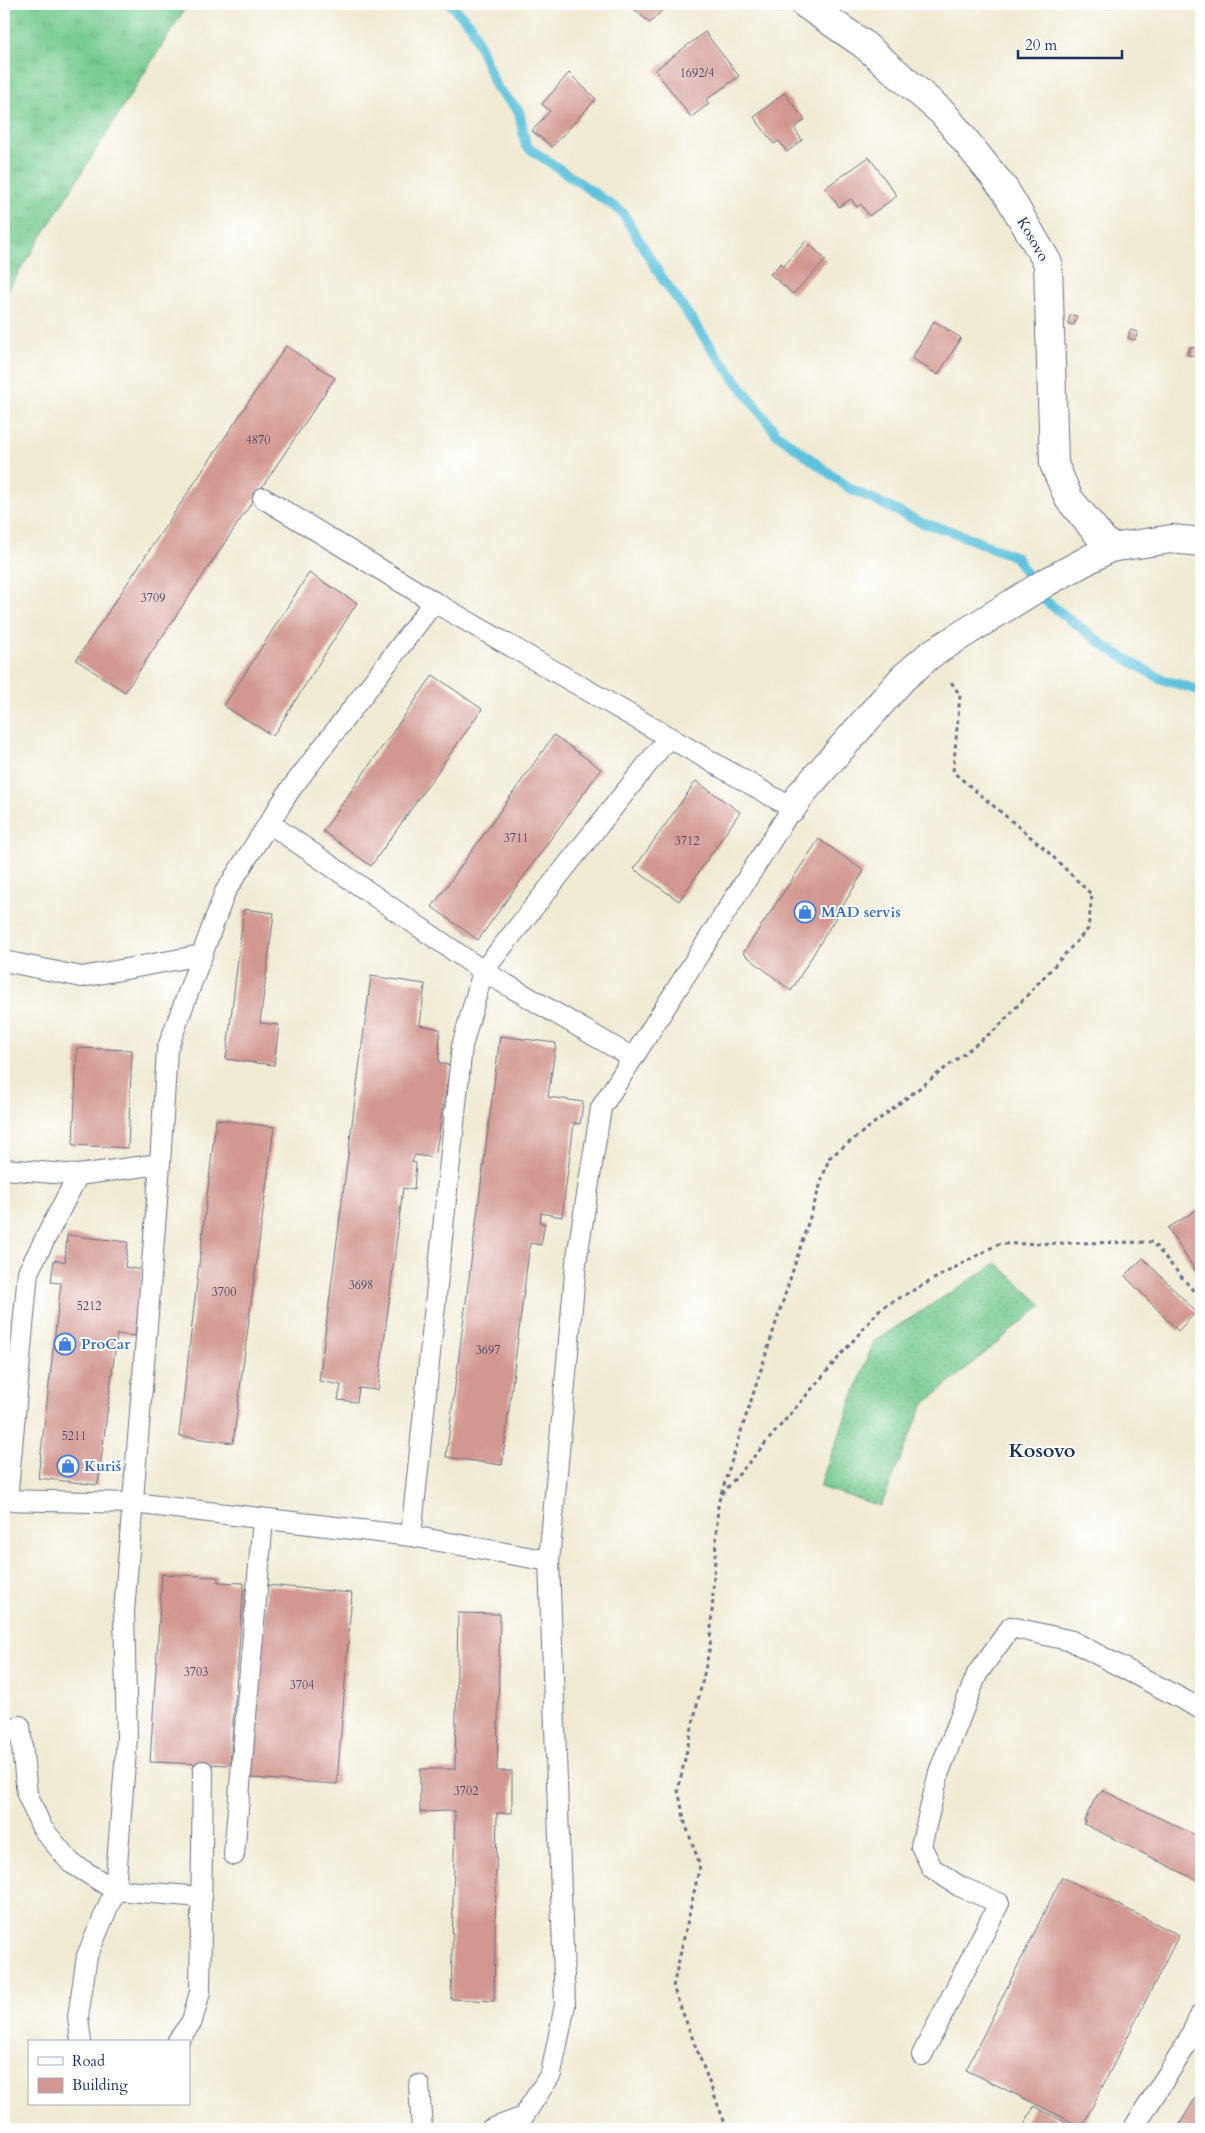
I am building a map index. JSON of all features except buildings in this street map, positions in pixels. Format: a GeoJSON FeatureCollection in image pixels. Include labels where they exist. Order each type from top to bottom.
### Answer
{"type":"FeatureCollection","features":[{"type":"Feature","properties":{"kind":"street","name":"Kosovo"},"geometry":{"type":"LineString","coordinates":[[805,4],[862,43],[943,113],[1005,190],[1048,264],[1054,464],[1069,499],[1110,548]]}},
{"type":"Feature","properties":{"kind":"street"},"geometry":{"type":"LineString","coordinates":[[792,808],[801,794],[903,678],[931,654],[1045,583],[1110,548],[1172,539],[1201,542]]}},
{"type":"Feature","properties":{"kind":"lane"},"geometry":{"type":"LineString","coordinates":[[263,498],[434,602],[792,808],[601,1108],[576,1263],[549,1561],[565,2005],[551,2074],[523,2117],[491,2129]]}},
{"type":"Feature","properties":{"kind":"lane"},"geometry":{"type":"LineString","coordinates":[[81,2040],[78,2017],[87,1956],[115,1890],[127,1738],[124,1612],[160,1164],[167,1050],[225,892],[290,790],[434,602]]}},
{"type":"Feature","properties":{"kind":"lane"},"geometry":{"type":"LineString","coordinates":[[411,1536],[462,1046],[483,971],[669,737]]}},
{"type":"Feature","properties":{"kind":"lane"},"geometry":{"type":"LineString","coordinates":[[269,824],[483,971],[633,1058]]}},
{"type":"Feature","properties":{"kind":"lane"},"geometry":{"type":"LineString","coordinates":[[4,962],[82,978],[202,955]]}},
{"type":"Feature","properties":{"kind":"lane"},"geometry":{"type":"LineString","coordinates":[[4,1169],[78,1175],[160,1164]]}},
{"type":"Feature","properties":{"kind":"lane"},"geometry":{"type":"LineString","coordinates":[[78,1175],[28,1272],[6,1501],[133,1503],[411,1536],[549,1561]]}},
{"type":"Feature","properties":{"kind":"lane"},"geometry":{"type":"LineString","coordinates":[[234,1855],[263,1519]]}},
{"type":"Feature","properties":{"kind":"lane"},"geometry":{"type":"LineString","coordinates":[[922,2055],[999,1903],[959,1886],[932,1868],[920,1846],[939,1772],[976,1674],[1011,1627],[1072,1641],[1201,1709]]}},
{"type":"Feature","properties":{"kind":"lane"},"geometry":{"type":"LineString","coordinates":[[20,1726],[27,1794],[42,1828],[71,1863],[115,1890],[202,1897]]}},
{"type":"Feature","properties":{"kind":"lane"},"geometry":{"type":"LineString","coordinates":[[178,2040],[192,2021],[200,1992],[203,1772]]}},
{"type":"Feature","properties":{"kind":"lane"},"geometry":{"type":"LineString","coordinates":[[1133,2129],[1185,2047],[1201,2014]]}},
{"type":"Feature","properties":{"kind":"lane"},"geometry":{"type":"LineString","coordinates":[[419,2084],[423,2129]]}},
{"type":"Feature","properties":{"kind":"path"},"geometry":{"type":"LineString","coordinates":[[727,2129],[673,1987],[700,1865],[685,1823],[678,1790],[710,1648],[720,1496],[829,1158],[997,1028],[1088,930],[1092,895],[1045,849],[954,772],[960,695],[931,654]]}},
{"type":"Feature","properties":{"kind":"path"},"geometry":{"type":"LineString","coordinates":[[720,1496],[881,1308],[998,1244],[1152,1242],[1196,1295],[1201,1293]]}},
{"type":"Feature","properties":{"kind":"green space"},"geometry":{"type":"Polygon","coordinates":[[[4,4],[188,4],[4,296],[4,4]]]}},
{"type":"Feature","properties":{"kind":"green space"},"geometry":{"type":"Polygon","coordinates":[[[997,1263],[1042,1305],[923,1405],[881,1506],[819,1487],[874,1341],[997,1263]]]}},
{"type":"Feature","properties":{"kind":"waterway"},"geometry":{"type":"LineString","coordinates":[[450,4],[471,25],[496,87],[519,111],[526,146],[622,212],[660,275],[716,354],[776,433],[849,488],[922,523],[948,530],[1016,557],[1039,596],[1106,647],[1161,679],[1201,691]]}},
{"type":"Feature","properties":{"kind":"place","name":"MAD servis"},"geometry":{"type":"Point","coordinates":[805,912]}},
{"type":"Feature","properties":{"kind":"place","name":"ProCar"},"geometry":{"type":"Point","coordinates":[65,1344]}},
{"type":"Feature","properties":{"kind":"place","name":"Kuriš"},"geometry":{"type":"Point","coordinates":[68,1466]}},
{"type":"Feature","properties":{"kind":"district","name":"Kosovo"},"geometry":{"type":"Point","coordinates":[1042,1450]}}]}
